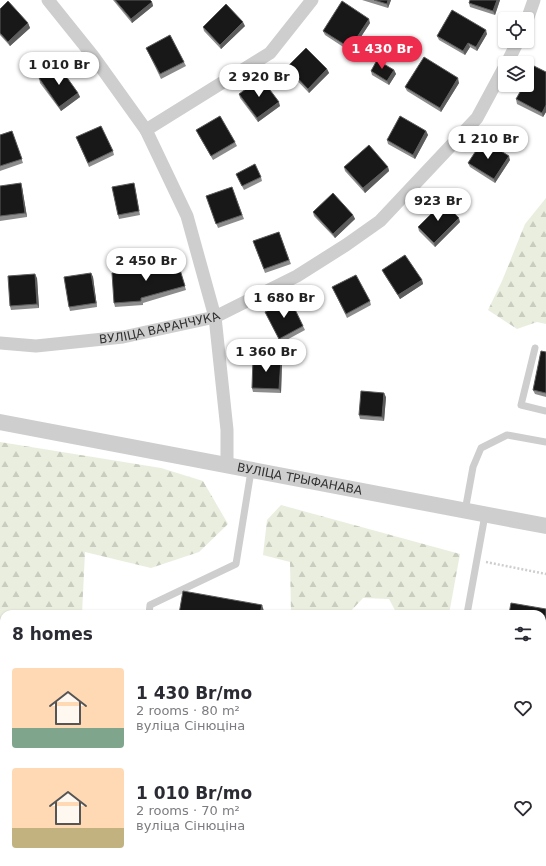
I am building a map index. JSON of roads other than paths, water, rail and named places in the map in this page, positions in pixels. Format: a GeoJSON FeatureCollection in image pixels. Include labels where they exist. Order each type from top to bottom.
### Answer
{"type":"FeatureCollection","features":[{"type":"Feature","properties":{"kind":"street"},"geometry":{"type":"LineString","coordinates":[[48,0],[93,56],[146,130],[187,216],[215,317],[227,430],[227,466]]}},
{"type":"Feature","properties":{"kind":"street"},"geometry":{"type":"LineString","coordinates":[[146,130],[270,53],[312,0]]}},
{"type":"Feature","properties":{"kind":"street"},"geometry":{"type":"LineString","coordinates":[[530,12],[534,0]]}},
{"type":"Feature","properties":{"kind":"street","name":"ВУЛІЦА ВАРАНЧУКА"},"geometry":{"type":"LineString","coordinates":[[0,343],[36,346],[123,337],[215,317],[297,276],[346,246],[380,221],[477,118],[498,79]]}},
{"type":"Feature","properties":{"kind":"street","name":"ВУЛІЦА ТРЫФАНАВА"},"geometry":{"type":"LineString","coordinates":[[0,422],[464,512],[546,526]]}},
{"type":"Feature","properties":{"kind":"lane"},"geometry":{"type":"LineString","coordinates":[[535,348],[521,405],[546,410]]}},
{"type":"Feature","properties":{"kind":"lane"},"geometry":{"type":"LineString","coordinates":[[464,512],[473,467],[481,448],[507,435],[546,442]]}},
{"type":"Feature","properties":{"kind":"lane"},"geometry":{"type":"LineString","coordinates":[[149,610],[150,605],[236,564],[251,471]]}},
{"type":"Feature","properties":{"kind":"lane"},"geometry":{"type":"LineString","coordinates":[[468,610],[485,515]]}}]}
